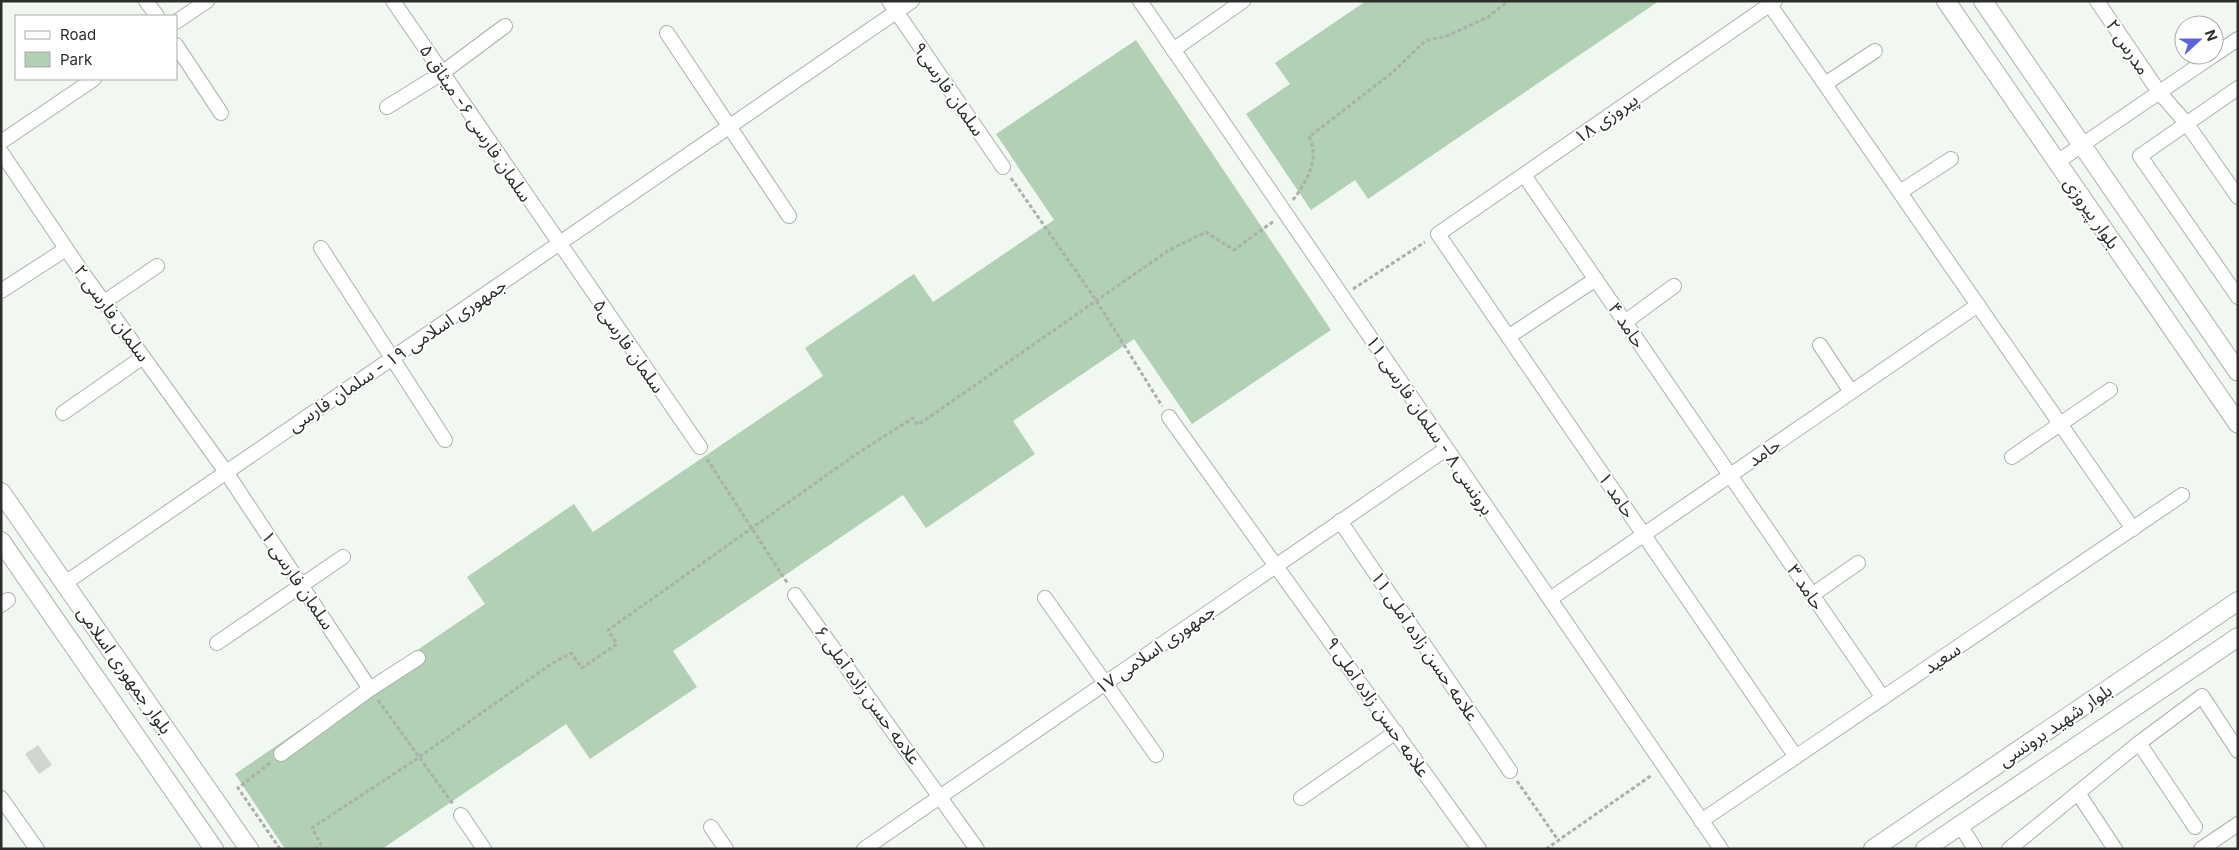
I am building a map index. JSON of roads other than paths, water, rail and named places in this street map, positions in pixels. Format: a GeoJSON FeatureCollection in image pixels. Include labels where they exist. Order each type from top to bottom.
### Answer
{"type":"FeatureCollection","features":[{"type":"Feature","properties":{"kind":"street"},"geometry":{"type":"LineString","coordinates":[[146,1],[156,15]]}},
{"type":"Feature","properties":{"kind":"street"},"geometry":{"type":"LineString","coordinates":[[178,21],[207,1]]}},
{"type":"Feature","properties":{"kind":"street","name":"سلمان فارسی ۶- میثاق ۵"},"geometry":{"type":"LineString","coordinates":[[393,1],[558,244]]}},
{"type":"Feature","properties":{"kind":"street","name":"جمهوری اسلامی ۱۹ - سلمان فارسی"},"geometry":{"type":"LineString","coordinates":[[65,583],[729,127],[892,7],[912,1]]}},
{"type":"Feature","properties":{"kind":"street","name":"برونسی ۸ - سلمان فارسی ۱۱"},"geometry":{"type":"LineString","coordinates":[[1140,1],[1721,849]]}},
{"type":"Feature","properties":{"kind":"street"},"geometry":{"type":"LineString","coordinates":[[1173,50],[1243,1]]}},
{"type":"Feature","properties":{"kind":"street","name":"بلوار پیروزی"},"geometry":{"type":"LineString","coordinates":[[1946,1],[2238,424]]}},
{"type":"Feature","properties":{"kind":"street","name":"بلوار پیروزی"},"geometry":{"type":"LineString","coordinates":[[1984,1],[2238,372]]}},
{"type":"Feature","properties":{"kind":"street","name":"مدرس ۲"},"geometry":{"type":"LineString","coordinates":[[2097,1],[2159,92],[2187,124],[2238,198]]}},
{"type":"Feature","properties":{"kind":"street"},"geometry":{"type":"LineString","coordinates":[[1773,3],[1825,84],[2133,529]]}},
{"type":"Feature","properties":{"kind":"street","name":"پیروزی ۱۸"},"geometry":{"type":"LineString","coordinates":[[1438,234],[1773,3]]}},
{"type":"Feature","properties":{"kind":"street","name":"سلمان فارسی۹"},"geometry":{"type":"LineString","coordinates":[[892,7],[1003,167]]}},
{"type":"Feature","properties":{"kind":"street"},"geometry":{"type":"LineString","coordinates":[[387,108],[442,73],[505,26]]}},
{"type":"Feature","properties":{"kind":"street"},"geometry":{"type":"LineString","coordinates":[[667,33],[789,216]]}},
{"type":"Feature","properties":{"kind":"street"},"geometry":{"type":"LineString","coordinates":[[2224,48],[2238,39]]}},
{"type":"Feature","properties":{"kind":"street"},"geometry":{"type":"LineString","coordinates":[[178,48],[221,113]]}},
{"type":"Feature","properties":{"kind":"street"},"geometry":{"type":"LineString","coordinates":[[1825,84],[1875,51]]}},
{"type":"Feature","properties":{"kind":"street"},"geometry":{"type":"LineString","coordinates":[[2057,162],[2199,65]]}},
{"type":"Feature","properties":{"kind":"street"},"geometry":{"type":"LineString","coordinates":[[1,142],[93,80]]}},
{"type":"Feature","properties":{"kind":"street"},"geometry":{"type":"LineString","coordinates":[[2238,88],[2140,156],[2238,297]]}},
{"type":"Feature","properties":{"kind":"street","name":"سلمان فارسی ۲"},"geometry":{"type":"LineString","coordinates":[[1,152],[66,249],[226,472]]}},
{"type":"Feature","properties":{"kind":"street"},"geometry":{"type":"LineString","coordinates":[[1900,192],[1951,159]]}},
{"type":"Feature","properties":{"kind":"street","name":"حامد ۴"},"geometry":{"type":"LineString","coordinates":[[1524,175],[1730,475]]}},
{"type":"Feature","properties":{"kind":"street","name":"حامد ۱"},"geometry":{"type":"LineString","coordinates":[[1438,234],[1796,757]]}},
{"type":"Feature","properties":{"kind":"street","name":"سلمان فارسی۵"},"geometry":{"type":"LineString","coordinates":[[558,244],[700,447]]}},
{"type":"Feature","properties":{"kind":"street"},"geometry":{"type":"LineString","coordinates":[[321,248],[445,440]]}},
{"type":"Feature","properties":{"kind":"street"},"geometry":{"type":"LineString","coordinates":[[1,291],[66,249]]}},
{"type":"Feature","properties":{"kind":"street"},"geometry":{"type":"LineString","coordinates":[[104,302],[157,266]]}},
{"type":"Feature","properties":{"kind":"street"},"geometry":{"type":"LineString","coordinates":[[1508,337],[1596,280]]}},
{"type":"Feature","properties":{"kind":"street"},"geometry":{"type":"LineString","coordinates":[[1625,322],[1674,286]]}},
{"type":"Feature","properties":{"kind":"street","name":"حامد"},"geometry":{"type":"LineString","coordinates":[[1550,600],[1978,305]]}},
{"type":"Feature","properties":{"kind":"street"},"geometry":{"type":"LineString","coordinates":[[1820,344],[1851,392]]}},
{"type":"Feature","properties":{"kind":"street"},"geometry":{"type":"LineString","coordinates":[[63,413],[144,357]]}},
{"type":"Feature","properties":{"kind":"street"},"geometry":{"type":"LineString","coordinates":[[2012,457],[2110,390]]}},
{"type":"Feature","properties":{"kind":"street","name":"علامه حسن زاده آملی ۹"},"geometry":{"type":"LineString","coordinates":[[1169,417],[1479,849]]}},
{"type":"Feature","properties":{"kind":"street","name":"جمهوری اسلامی ۱۷"},"geometry":{"type":"LineString","coordinates":[[864,849],[1446,449]]}},
{"type":"Feature","properties":{"kind":"street","name":"سلمان فارسی ۱"},"geometry":{"type":"LineString","coordinates":[[226,472],[370,688]]}},
{"type":"Feature","properties":{"kind":"street","name":"حامد ۳"},"geometry":{"type":"LineString","coordinates":[[1730,475],[1883,698]]}},
{"type":"Feature","properties":{"kind":"street","name":"بلوار جمهوری اسلامی"},"geometry":{"type":"LineString","coordinates":[[1,492],[248,849]]}},
{"type":"Feature","properties":{"kind":"street","name":"سعید"},"geometry":{"type":"LineString","coordinates":[[1701,821],[2182,495]]}},
{"type":"Feature","properties":{"kind":"street","name":"علامه حسن زاده آملی ۱۱"},"geometry":{"type":"LineString","coordinates":[[1340,522],[1510,771]]}},
{"type":"Feature","properties":{"kind":"street","name":"بلوار جمهوری اسلامی"},"geometry":{"type":"LineString","coordinates":[[1,541],[214,849]]}},
{"type":"Feature","properties":{"kind":"street"},"geometry":{"type":"LineString","coordinates":[[217,642],[343,557]]}},
{"type":"Feature","properties":{"kind":"street"},"geometry":{"type":"LineString","coordinates":[[1812,595],[1858,563]]}},
{"type":"Feature","properties":{"kind":"street","name":"علامه حسن زاده آملی ۶"},"geometry":{"type":"LineString","coordinates":[[795,594],[978,849]]}},
{"type":"Feature","properties":{"kind":"street"},"geometry":{"type":"LineString","coordinates":[[1045,598],[1156,755]]}},
{"type":"Feature","properties":{"kind":"street","name":"بلوار شهید برونسی"},"geometry":{"type":"LineString","coordinates":[[1873,849],[2238,601]]}},
{"type":"Feature","properties":{"kind":"street","name":"بلوار شهید برونسی"},"geometry":{"type":"LineString","coordinates":[[1925,849],[2238,637]]}},
{"type":"Feature","properties":{"kind":"street"},"geometry":{"type":"LineString","coordinates":[[281,754],[370,688],[418,658]]}},
{"type":"Feature","properties":{"kind":"street"},"geometry":{"type":"LineString","coordinates":[[2009,849],[2139,743],[2202,696],[2238,751]]}},
{"type":"Feature","properties":{"kind":"street"},"geometry":{"type":"LineString","coordinates":[[1301,798],[1396,732]]}},
{"type":"Feature","properties":{"kind":"street"},"geometry":{"type":"LineString","coordinates":[[2139,743],[2195,827]]}},
{"type":"Feature","properties":{"kind":"street"},"geometry":{"type":"LineString","coordinates":[[2078,793],[2115,849]]}},
{"type":"Feature","properties":{"kind":"street"},"geometry":{"type":"LineString","coordinates":[[1,798],[36,849]]}},
{"type":"Feature","properties":{"kind":"street"},"geometry":{"type":"LineString","coordinates":[[461,815],[484,849]]}},
{"type":"Feature","properties":{"kind":"street"},"geometry":{"type":"LineString","coordinates":[[2203,848],[2238,824]]}},
{"type":"Feature","properties":{"kind":"street"},"geometry":{"type":"LineString","coordinates":[[1960,825],[1976,849]]}},
{"type":"Feature","properties":{"kind":"street"},"geometry":{"type":"LineString","coordinates":[[711,826],[726,849]]}}]}
